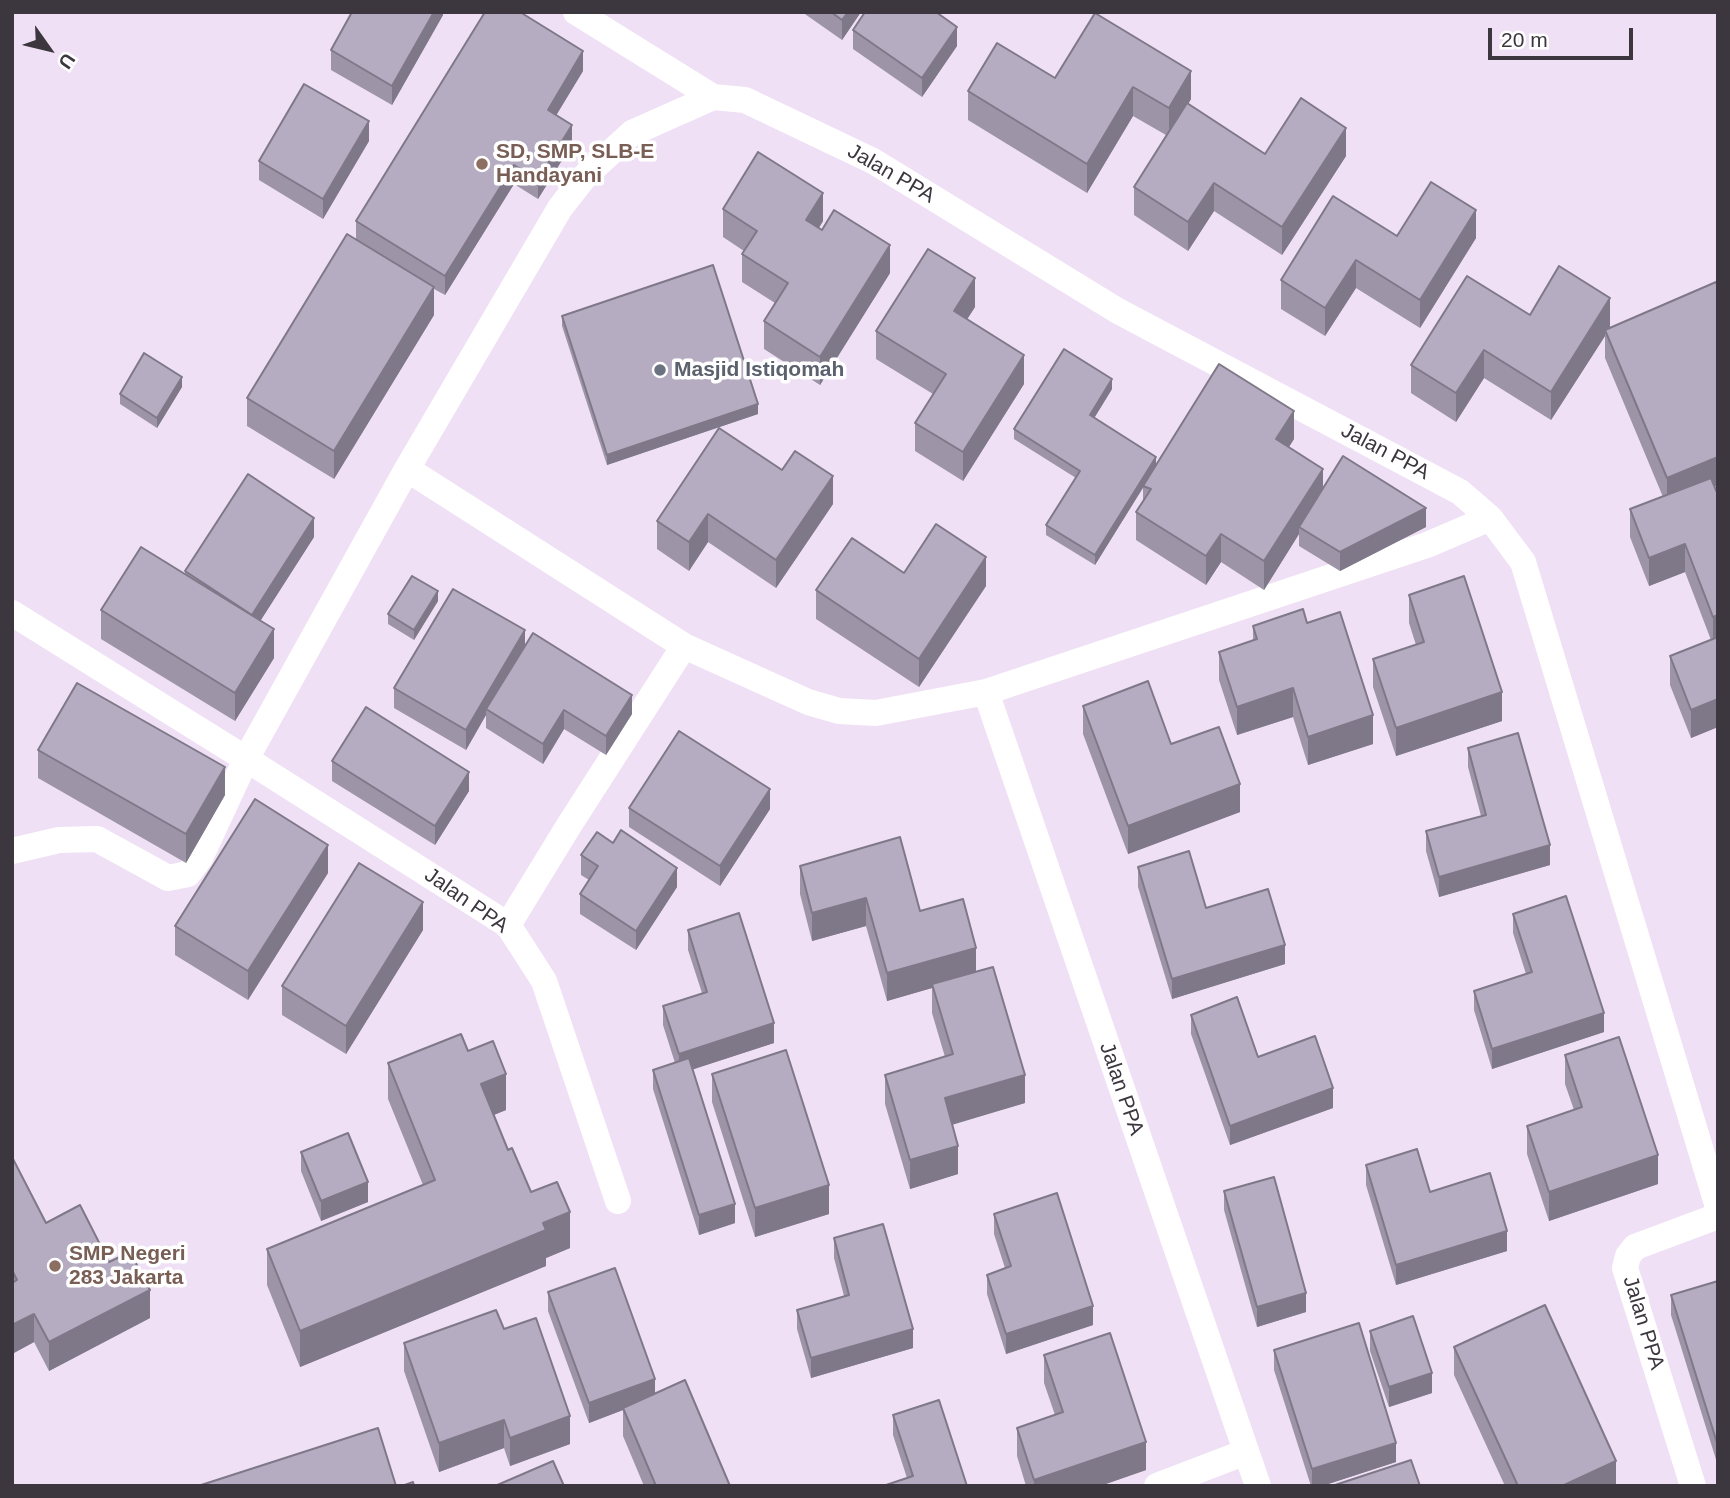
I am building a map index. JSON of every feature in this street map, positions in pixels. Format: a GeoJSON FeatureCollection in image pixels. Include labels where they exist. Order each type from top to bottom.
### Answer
{"type":"FeatureCollection","features":[{"type":"Feature","properties":{"kind":"lane"},"geometry":{"type":"LineString","coordinates":[[576,12],[713,97]]}},
{"type":"Feature","properties":{"kind":"lane"},"geometry":{"type":"LineString","coordinates":[[12,851],[59,840],[97,839],[168,878],[188,874],[200,858],[246,759],[407,469],[560,208],[585,176],[632,133],[713,97]]}},
{"type":"Feature","properties":{"kind":"lane","name":"Jalan PPA"},"geometry":{"type":"LineString","coordinates":[[713,97],[745,100],[873,161],[1118,311],[1460,492],[1490,518],[1523,562],[1718,1207]]}},
{"type":"Feature","properties":{"kind":"lane"},"geometry":{"type":"LineString","coordinates":[[407,469],[684,646],[808,702],[838,711],[876,713],[985,692],[1427,545],[1490,518]]}},
{"type":"Feature","properties":{"kind":"lane","name":"Jalan PPA"},"geometry":{"type":"LineString","coordinates":[[12,613],[508,925],[544,981],[618,1201]]}},
{"type":"Feature","properties":{"kind":"lane"},"geometry":{"type":"LineString","coordinates":[[508,925],[684,646]]}},
{"type":"Feature","properties":{"kind":"lane","name":"Jalan PPA"},"geometry":{"type":"LineString","coordinates":[[985,692],[1258,1486]]}},
{"type":"Feature","properties":{"kind":"lane","name":"Jalan PPA"},"geometry":{"type":"LineString","coordinates":[[1693,1486],[1625,1268],[1628,1256],[1635,1247],[1718,1216]]}},
{"type":"Feature","properties":{"kind":"lane"},"geometry":{"type":"LineString","coordinates":[[1157,1486],[1246,1452]]}},
{"type":"Feature","properties":{"kind":"building"},"geometry":{"type":"Polygon","coordinates":[[[352,12],[434,12],[392,86],[331,50],[352,12]]]}},
{"type":"Feature","properties":{"kind":"building","name":"SD, SMP, SLB-E Handayani"},"geometry":{"type":"Polygon","coordinates":[[[485,12],[520,12],[583,51],[548,110],[572,125],[538,180],[514,165],[445,276],[356,221],[485,12]]]}},
{"type":"Feature","properties":{"kind":"building"},"geometry":{"type":"Polygon","coordinates":[[[831,12],[848,12],[842,20],[831,12]]]}},
{"type":"Feature","properties":{"kind":"building"},"geometry":{"type":"Polygon","coordinates":[[[865,12],[936,12],[957,27],[922,78],[853,30],[865,12]]]}},
{"type":"Feature","properties":{"kind":"building"},"geometry":{"type":"Polygon","coordinates":[[[1095,13],[1191,71],[1169,108],[1133,87],[1087,164],[968,91],[997,43],[1055,78],[1095,13]]]}},
{"type":"Feature","properties":{"kind":"building"},"geometry":{"type":"Polygon","coordinates":[[[304,84],[369,121],[323,199],[259,161],[304,84]]]}},
{"type":"Feature","properties":{"kind":"building"},"geometry":{"type":"Polygon","coordinates":[[[1301,98],[1346,128],[1282,227],[1214,183],[1188,222],[1134,187],[1187,103],[1265,154],[1301,98]]]}},
{"type":"Feature","properties":{"kind":"building"},"geometry":{"type":"Polygon","coordinates":[[[758,152],[823,193],[806,220],[822,230],[834,210],[890,245],[820,357],[764,321],[788,283],[742,254],[757,231],[723,209],[758,152]]]}},
{"type":"Feature","properties":{"kind":"building"},"geometry":{"type":"Polygon","coordinates":[[[1431,182],[1476,210],[1420,300],[1356,260],[1325,308],[1281,280],[1333,196],[1397,236],[1431,182]]]}},
{"type":"Feature","properties":{"kind":"building"},"geometry":{"type":"Polygon","coordinates":[[[347,234],[434,287],[334,451],[247,398],[347,234]]]}},
{"type":"Feature","properties":{"kind":"building"},"geometry":{"type":"Polygon","coordinates":[[[928,249],[975,278],[954,311],[1024,355],[963,452],[915,423],[946,374],[876,331],[928,249]]]}},
{"type":"Feature","properties":{"kind":"building","name":"Masjid Istiqomah"},"geometry":{"type":"Polygon","coordinates":[[[713,265],[758,404],[607,455],[562,316],[713,265]]]}},
{"type":"Feature","properties":{"kind":"building"},"geometry":{"type":"Polygon","coordinates":[[[1559,266],[1610,298],[1551,392],[1484,350],[1456,393],[1411,365],[1467,276],[1530,315],[1559,266]]]}},
{"type":"Feature","properties":{"kind":"building"},"geometry":{"type":"Polygon","coordinates":[[[1716,282],[1718,457],[1667,478],[1605,330],[1716,282]]]}},
{"type":"Feature","properties":{"kind":"building"},"geometry":{"type":"Polygon","coordinates":[[[1064,349],[1112,379],[1090,415],[1156,457],[1095,555],[1046,525],[1080,471],[1014,429],[1064,349]]]}},
{"type":"Feature","properties":{"kind":"building"},"geometry":{"type":"Polygon","coordinates":[[[144,353],[182,377],[157,418],[120,394],[144,353]]]}},
{"type":"Feature","properties":{"kind":"building"},"geometry":{"type":"Polygon","coordinates":[[[1219,364],[1294,411],[1276,439],[1323,469],[1264,561],[1221,534],[1206,556],[1136,512],[1151,489],[1143,486],[1219,364]]]}},
{"type":"Feature","properties":{"kind":"building"},"geometry":{"type":"Polygon","coordinates":[[[719,428],[782,470],[795,451],[833,476],[776,560],[708,514],[689,542],[657,521],[719,428]]]}},
{"type":"Feature","properties":{"kind":"building"},"geometry":{"type":"Polygon","coordinates":[[[1343,456],[1426,508],[1340,552],[1299,527],[1343,456]]]}},
{"type":"Feature","properties":{"kind":"building"},"geometry":{"type":"Polygon","coordinates":[[[248,474],[314,518],[252,615],[185,571],[248,474]]]}},
{"type":"Feature","properties":{"kind":"building"},"geometry":{"type":"Polygon","coordinates":[[[1711,478],[1718,495],[1718,615],[1713,617],[1685,544],[1649,558],[1630,509],[1711,478]]]}},
{"type":"Feature","properties":{"kind":"building"},"geometry":{"type":"Polygon","coordinates":[[[936,524],[986,557],[919,659],[816,590],[852,538],[904,573],[936,524]]]}},
{"type":"Feature","properties":{"kind":"building"},"geometry":{"type":"Polygon","coordinates":[[[141,547],[274,629],[235,693],[101,610],[141,547]]]}},
{"type":"Feature","properties":{"kind":"building"},"geometry":{"type":"Polygon","coordinates":[[[412,576],[438,591],[414,630],[388,614],[412,576]]]}},
{"type":"Feature","properties":{"kind":"building"},"geometry":{"type":"Polygon","coordinates":[[[1464,576],[1502,692],[1396,728],[1373,659],[1424,642],[1409,595],[1464,576]]]}},
{"type":"Feature","properties":{"kind":"building"},"geometry":{"type":"Polygon","coordinates":[[[453,589],[525,630],[466,730],[394,688],[453,589]]]}},
{"type":"Feature","properties":{"kind":"building"},"geometry":{"type":"Polygon","coordinates":[[[1303,609],[1307,623],[1340,612],[1373,715],[1308,737],[1293,688],[1237,707],[1219,652],[1257,639],[1253,626],[1303,609]]]}},
{"type":"Feature","properties":{"kind":"building"},"geometry":{"type":"Polygon","coordinates":[[[533,633],[632,695],[606,736],[564,710],[543,744],[486,709],[533,633]]]}},
{"type":"Feature","properties":{"kind":"building"},"geometry":{"type":"Polygon","coordinates":[[[1718,637],[1718,699],[1691,710],[1670,656],[1718,637]]]}},
{"type":"Feature","properties":{"kind":"building"},"geometry":{"type":"Polygon","coordinates":[[[1148,681],[1171,744],[1219,727],[1240,784],[1128,826],[1083,706],[1148,681]]]}},
{"type":"Feature","properties":{"kind":"building"},"geometry":{"type":"Polygon","coordinates":[[[77,683],[225,767],[186,834],[38,750],[77,683]]]}},
{"type":"Feature","properties":{"kind":"building"},"geometry":{"type":"Polygon","coordinates":[[[366,707],[469,772],[435,826],[332,761],[366,707]]]}},
{"type":"Feature","properties":{"kind":"building"},"geometry":{"type":"Polygon","coordinates":[[[679,731],[770,789],[720,866],[629,808],[679,731]]]}},
{"type":"Feature","properties":{"kind":"building"},"geometry":{"type":"Polygon","coordinates":[[[1518,733],[1550,845],[1439,877],[1426,831],[1486,815],[1468,748],[1518,733]]]}},
{"type":"Feature","properties":{"kind":"building"},"geometry":{"type":"Polygon","coordinates":[[[255,799],[328,845],[248,971],[175,926],[255,799]]]}},
{"type":"Feature","properties":{"kind":"building"},"geometry":{"type":"Polygon","coordinates":[[[621,830],[677,868],[636,931],[580,894],[598,866],[581,855],[597,832],[613,843],[621,830]]]}},
{"type":"Feature","properties":{"kind":"building"},"geometry":{"type":"Polygon","coordinates":[[[900,837],[920,911],[963,899],[976,948],[887,973],[866,898],[812,913],[800,866],[900,837]]]}},
{"type":"Feature","properties":{"kind":"building"},"geometry":{"type":"Polygon","coordinates":[[[1189,851],[1206,908],[1268,889],[1285,945],[1172,979],[1138,867],[1189,851]]]}},
{"type":"Feature","properties":{"kind":"building"},"geometry":{"type":"Polygon","coordinates":[[[359,863],[423,902],[346,1026],[282,986],[359,863]]]}},
{"type":"Feature","properties":{"kind":"building"},"geometry":{"type":"Polygon","coordinates":[[[1566,896],[1604,1013],[1492,1049],[1474,991],[1532,972],[1513,914],[1566,896]]]}},
{"type":"Feature","properties":{"kind":"building"},"geometry":{"type":"Polygon","coordinates":[[[739,913],[774,1023],[679,1054],[663,1006],[707,992],[688,930],[739,913]]]}},
{"type":"Feature","properties":{"kind":"building"},"geometry":{"type":"Polygon","coordinates":[[[993,967],[1025,1075],[945,1098],[958,1146],[910,1160],[885,1075],[953,1054],[932,984],[993,967]]]}},
{"type":"Feature","properties":{"kind":"building"},"geometry":{"type":"Polygon","coordinates":[[[1237,997],[1258,1057],[1315,1036],[1333,1088],[1230,1126],[1191,1015],[1237,997]]]}},
{"type":"Feature","properties":{"kind":"building"},"geometry":{"type":"Polygon","coordinates":[[[461,1034],[468,1051],[493,1041],[506,1074],[481,1084],[508,1150],[512,1148],[531,1192],[557,1182],[570,1212],[543,1223],[546,1230],[300,1331],[267,1249],[435,1180],[388,1063],[461,1034]]]}},
{"type":"Feature","properties":{"kind":"building"},"geometry":{"type":"Polygon","coordinates":[[[1619,1037],[1658,1155],[1549,1192],[1527,1126],[1582,1107],[1565,1055],[1619,1037]]]}},
{"type":"Feature","properties":{"kind":"building"},"geometry":{"type":"Polygon","coordinates":[[[786,1050],[829,1185],[755,1208],[712,1074],[786,1050]]]}},
{"type":"Feature","properties":{"kind":"building"},"geometry":{"type":"Polygon","coordinates":[[[689,1058],[735,1204],[699,1215],[653,1070],[689,1058]]]}},
{"type":"Feature","properties":{"kind":"building"},"geometry":{"type":"Polygon","coordinates":[[[348,1133],[368,1182],[321,1201],[301,1152],[348,1133]]]}},
{"type":"Feature","properties":{"kind":"building"},"geometry":{"type":"Polygon","coordinates":[[[1417,1149],[1430,1192],[1490,1173],[1507,1231],[1396,1265],[1366,1165],[1417,1149]]]}},
{"type":"Feature","properties":{"kind":"building","name":"SMP Negeri 283 Jakarta"},"geometry":{"type":"Polygon","coordinates":[[[12,1157],[46,1223],[80,1205],[109,1262],[130,1252],[150,1290],[49,1342],[34,1314],[12,1325],[12,1283],[17,1280],[12,1270],[12,1157]]]}},
{"type":"Feature","properties":{"kind":"building"},"geometry":{"type":"Polygon","coordinates":[[[1274,1177],[1306,1293],[1257,1307],[1224,1191],[1274,1177]]]}},
{"type":"Feature","properties":{"kind":"building"},"geometry":{"type":"Polygon","coordinates":[[[1057,1193],[1093,1306],[1006,1334],[987,1275],[1011,1266],[994,1214],[1057,1193]]]}},
{"type":"Feature","properties":{"kind":"building"},"geometry":{"type":"Polygon","coordinates":[[[883,1224],[913,1329],[811,1358],[797,1310],[849,1295],[834,1238],[883,1224]]]}},
{"type":"Feature","properties":{"kind":"building"},"geometry":{"type":"Polygon","coordinates":[[[615,1268],[655,1379],[589,1403],[548,1292],[615,1268]]]}},
{"type":"Feature","properties":{"kind":"building"},"geometry":{"type":"Polygon","coordinates":[[[1718,1281],[1718,1446],[1671,1295],[1718,1281]]]}},
{"type":"Feature","properties":{"kind":"building"},"geometry":{"type":"Polygon","coordinates":[[[1545,1305],[1616,1461],[1562,1486],[1518,1486],[1454,1347],[1545,1305]]]}},
{"type":"Feature","properties":{"kind":"building"},"geometry":{"type":"Polygon","coordinates":[[[496,1310],[504,1329],[536,1318],[570,1416],[510,1438],[504,1420],[439,1443],[404,1343],[496,1310]]]}},
{"type":"Feature","properties":{"kind":"building"},"geometry":{"type":"Polygon","coordinates":[[[1413,1316],[1432,1373],[1389,1387],[1370,1331],[1413,1316]]]}},
{"type":"Feature","properties":{"kind":"building"},"geometry":{"type":"Polygon","coordinates":[[[1359,1323],[1396,1443],[1312,1469],[1274,1350],[1359,1323]]]}},
{"type":"Feature","properties":{"kind":"building"},"geometry":{"type":"Polygon","coordinates":[[[1110,1333],[1146,1442],[1034,1480],[1017,1428],[1063,1412],[1044,1355],[1110,1333]]]}},
{"type":"Feature","properties":{"kind":"building"},"geometry":{"type":"Polygon","coordinates":[[[685,1380],[730,1486],[656,1486],[623,1408],[685,1380]]]}},
{"type":"Feature","properties":{"kind":"building"},"geometry":{"type":"Polygon","coordinates":[[[939,1400],[967,1486],[883,1486],[913,1476],[893,1415],[939,1400]]]}},
{"type":"Feature","properties":{"kind":"building"},"geometry":{"type":"Polygon","coordinates":[[[378,1428],[396,1486],[198,1486],[378,1428]]]}},
{"type":"Feature","properties":{"kind":"building"},"geometry":{"type":"Polygon","coordinates":[[[1411,1460],[1420,1486],[1332,1486],[1411,1460]]]}},
{"type":"Feature","properties":{"kind":"building"},"geometry":{"type":"Polygon","coordinates":[[[553,1461],[564,1486],[495,1486],[553,1461]]]}},
{"type":"Feature","properties":{"kind":"place","name":"SD, SMP, SLB-E Handayani"},"geometry":{"type":"Point","coordinates":[482,164]}},
{"type":"Feature","properties":{"kind":"place","name":"Masjid Istiqomah"},"geometry":{"type":"Point","coordinates":[660,370]}},
{"type":"Feature","properties":{"kind":"place","name":"SMP Negeri 283 Jakarta"},"geometry":{"type":"Point","coordinates":[55,1266]}}]}
